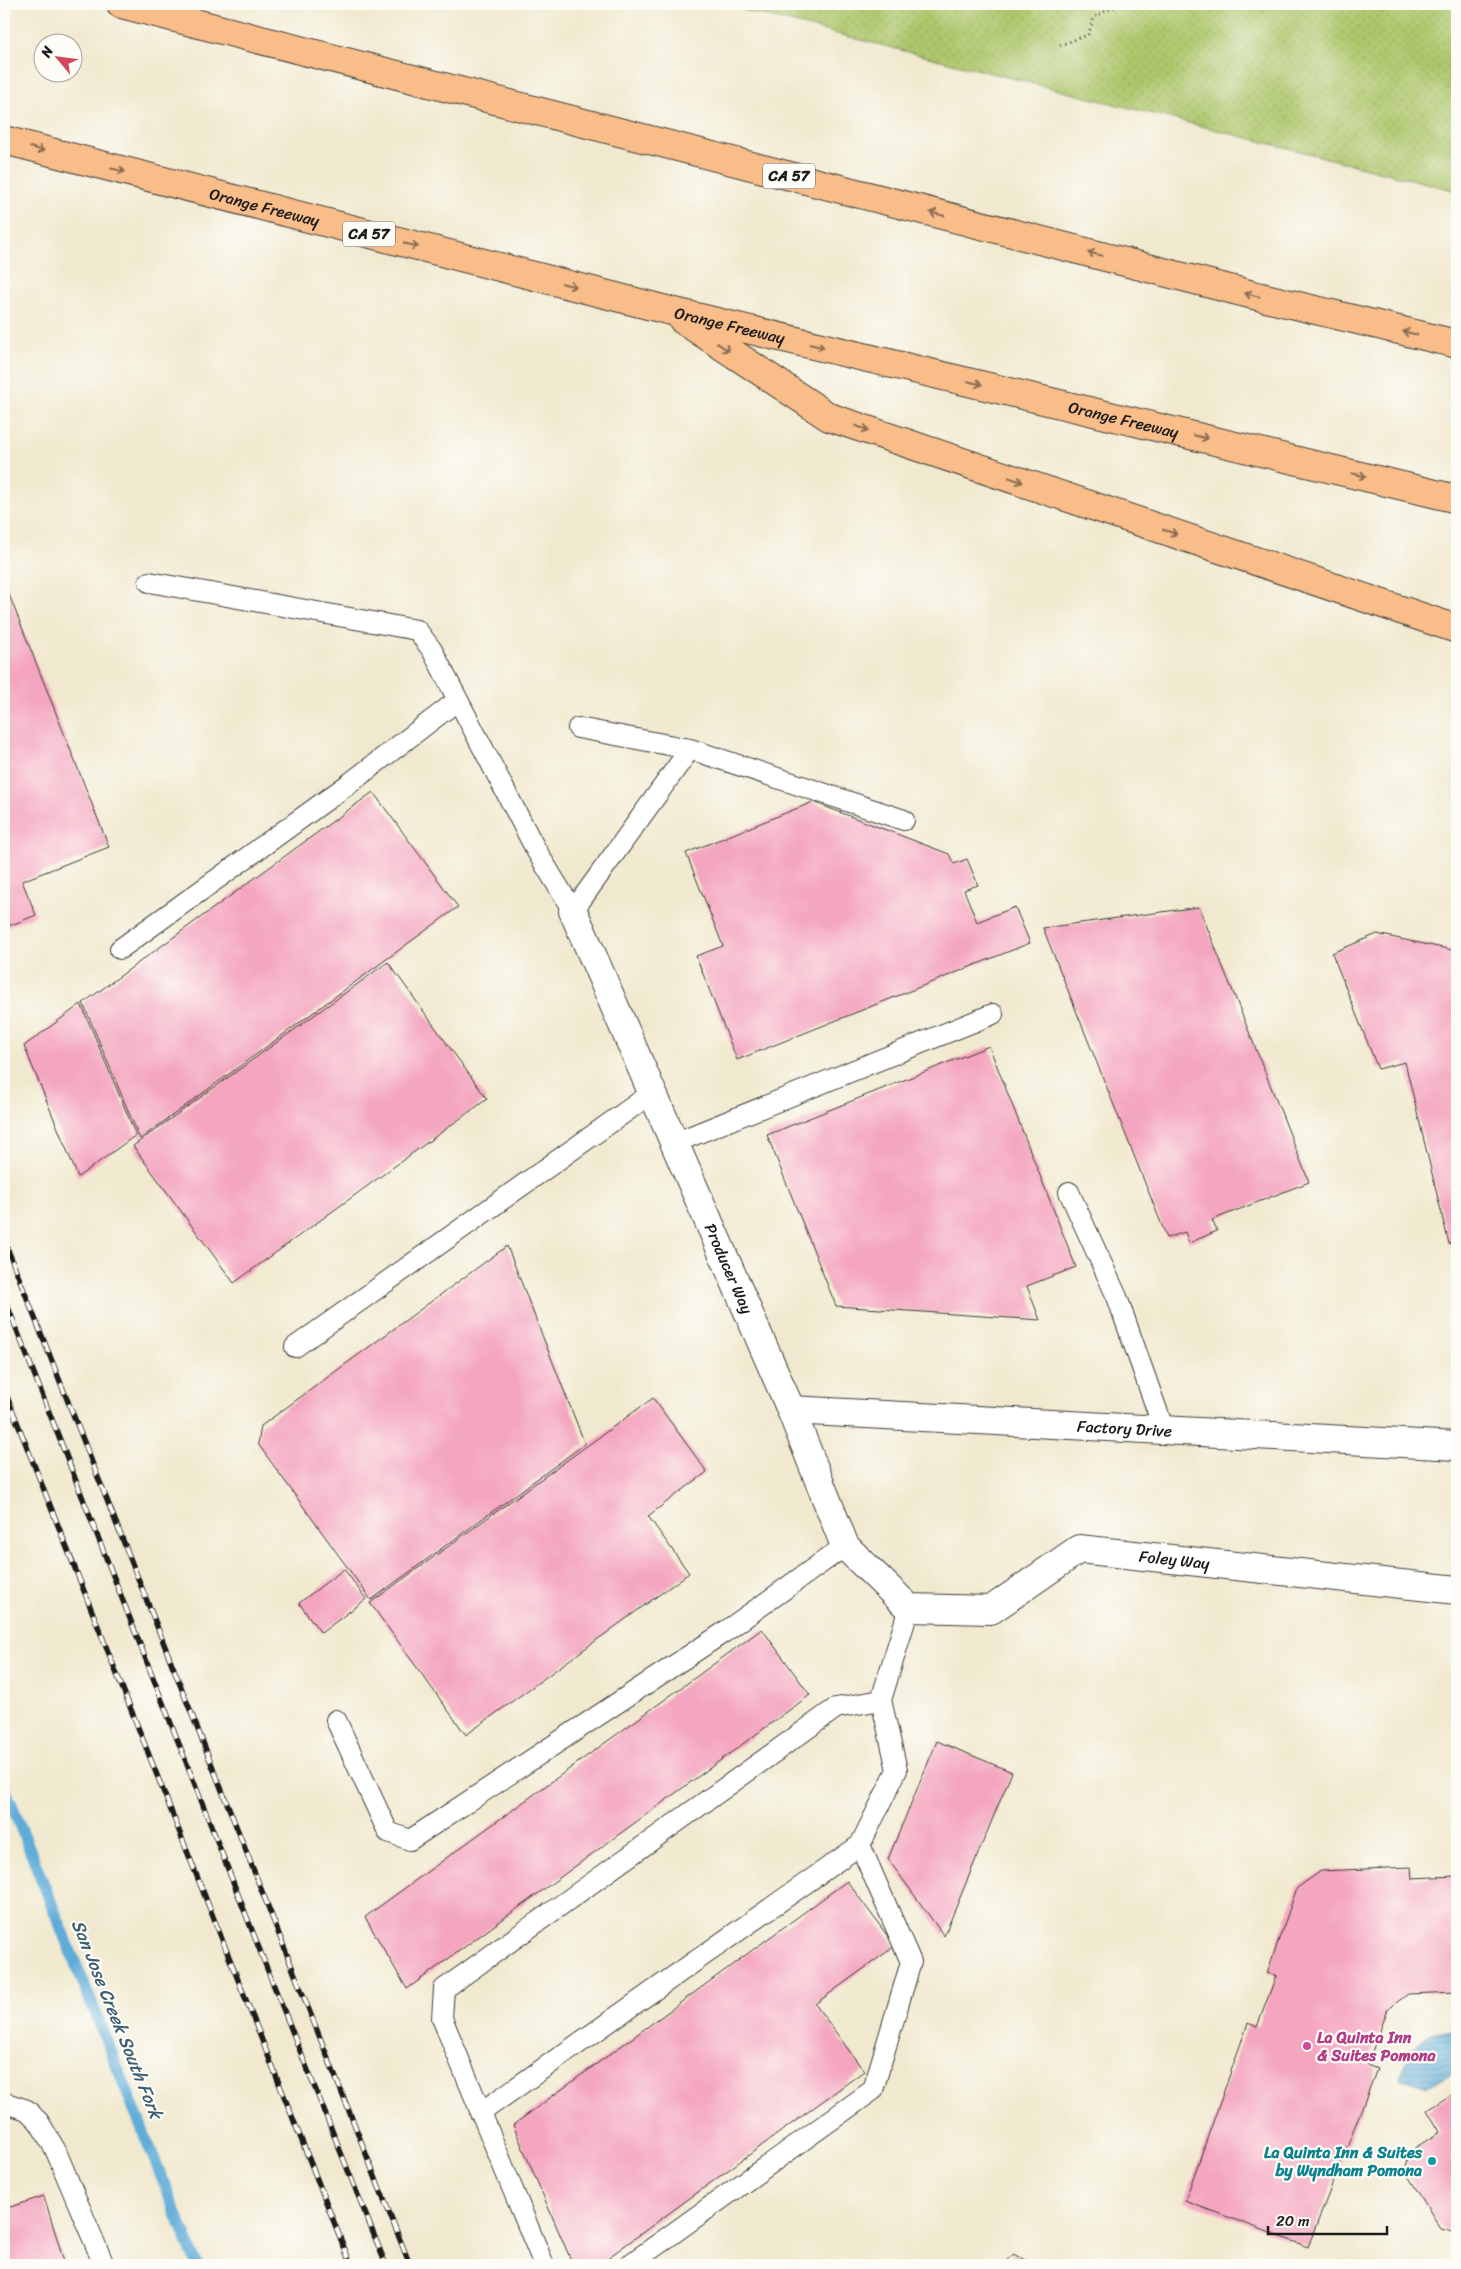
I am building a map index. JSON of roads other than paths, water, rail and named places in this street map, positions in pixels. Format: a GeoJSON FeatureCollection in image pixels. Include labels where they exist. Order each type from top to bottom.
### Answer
{"type":"FeatureCollection","features":[{"type":"Feature","properties":{"kind":"highway","name":"CA 57"},"geometry":{"type":"LineString","coordinates":[[120,4],[1248,294],[1457,344]]}},
{"type":"Feature","properties":{"kind":"highway","name":"Orange Freeway"},"geometry":{"type":"LineString","coordinates":[[4,140],[667,310],[1457,499]]}},
{"type":"Feature","properties":{"kind":"highway"},"geometry":{"type":"LineString","coordinates":[[667,310],[829,417],[1457,628]]}},
{"type":"Feature","properties":{"kind":"street","name":"Producer Way"},"geometry":{"type":"LineString","coordinates":[[573,911],[791,1410],[845,1546],[909,1608]]}},
{"type":"Feature","properties":{"kind":"street","name":"Factory Drive"},"geometry":{"type":"LineString","coordinates":[[791,1410],[1457,1446]]}},
{"type":"Feature","properties":{"kind":"street","name":"Foley Way"},"geometry":{"type":"LineString","coordinates":[[909,1608],[991,1610],[1079,1549],[1457,1590]]}},
{"type":"Feature","properties":{"kind":"lane"},"geometry":{"type":"LineString","coordinates":[[149,582],[417,630],[432,650],[536,850],[573,911],[690,749]]}},
{"type":"Feature","properties":{"kind":"lane"},"geometry":{"type":"LineString","coordinates":[[120,948],[350,783],[458,700]]}},
{"type":"Feature","properties":{"kind":"lane"},"geometry":{"type":"LineString","coordinates":[[578,728],[690,749],[904,820]]}},
{"type":"Feature","properties":{"kind":"lane"},"geometry":{"type":"LineString","coordinates":[[674,1143],[993,1014]]}},
{"type":"Feature","properties":{"kind":"lane"},"geometry":{"type":"LineString","coordinates":[[295,1347],[652,1093]]}},
{"type":"Feature","properties":{"kind":"lane"},"geometry":{"type":"LineString","coordinates":[[1069,1192],[1117,1297],[1164,1430]]}},
{"type":"Feature","properties":{"kind":"lane"},"geometry":{"type":"LineString","coordinates":[[336,1720],[388,1832],[410,1840],[723,1633],[845,1546]]}},
{"type":"Feature","properties":{"kind":"lane"},"geometry":{"type":"LineString","coordinates":[[480,2112],[860,1845],[897,1770],[881,1700],[909,1608]]}},
{"type":"Feature","properties":{"kind":"lane"},"geometry":{"type":"LineString","coordinates":[[544,2265],[442,2018],[444,1988],[836,1708],[881,1700]]}},
{"type":"Feature","properties":{"kind":"lane"},"geometry":{"type":"LineString","coordinates":[[629,2265],[873,2090],[911,1962],[860,1845]]}},
{"type":"Feature","properties":{"kind":"lane"},"geometry":{"type":"LineString","coordinates":[[4,2104],[27,2110],[40,2122],[55,2150],[104,2265]]}},
{"type":"Feature","properties":{"kind":"water"},"geometry":{"type":"Polygon","coordinates":[[[1457,2029],[1457,2070],[1427,2087],[1400,2078],[1411,2049],[1431,2034],[1457,2029]]]}},
{"type":"Feature","properties":{"kind":"waterway","name":"San Jose Creek South Fork"},"geometry":{"type":"LineString","coordinates":[[4,1786],[197,2265]]}},
{"type":"Feature","properties":{"kind":"railway"},"geometry":{"type":"LineString","coordinates":[[4,1240],[410,2265]]}},
{"type":"Feature","properties":{"kind":"railway"},"geometry":{"type":"LineString","coordinates":[[4,1297],[266,1966],[386,2265]]}},
{"type":"Feature","properties":{"kind":"railway"},"geometry":{"type":"LineString","coordinates":[[4,1389],[351,2265]]}},
{"type":"Feature","properties":{"kind":"place","name":"La Quinta Inn & Suites Pomona"},"geometry":{"type":"Point","coordinates":[1307,2046]}},
{"type":"Feature","properties":{"kind":"place","name":"La Quinta Inn & Suites by Wyndham Pomona"},"geometry":{"type":"Point","coordinates":[1432,2161]}}]}
